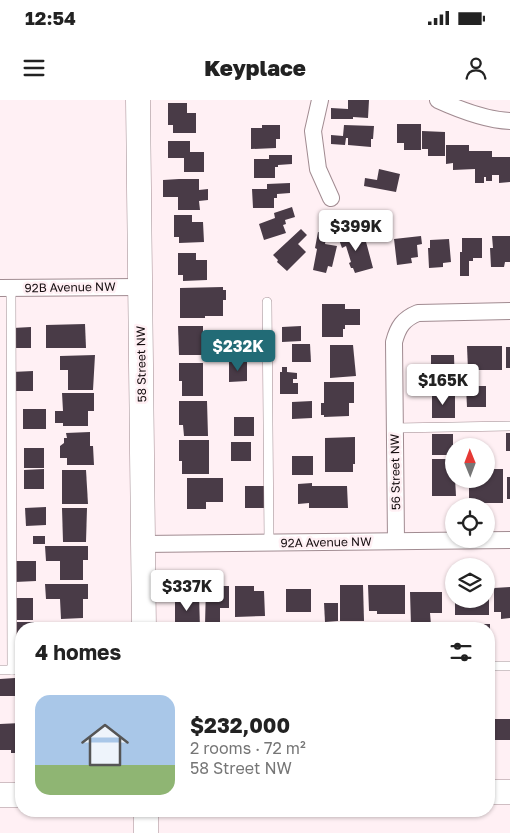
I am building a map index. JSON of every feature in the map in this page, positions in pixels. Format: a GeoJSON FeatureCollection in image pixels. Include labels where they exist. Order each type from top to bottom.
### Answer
{"type":"FeatureCollection","features":[{"type":"Feature","properties":{"kind":"street","name":"58 Street NW"},"geometry":{"type":"LineString","coordinates":[[138,100],[144,622]]}},
{"type":"Feature","properties":{"kind":"street"},"geometry":{"type":"LineString","coordinates":[[320,100],[313,132],[318,168],[331,198]]}},
{"type":"Feature","properties":{"kind":"street"},"geometry":{"type":"LineString","coordinates":[[438,100],[455,108],[497,120],[510,121]]}},
{"type":"Feature","properties":{"kind":"street","name":"92B Avenue NW"},"geometry":{"type":"LineString","coordinates":[[6,288],[140,287]]}},
{"type":"Feature","properties":{"kind":"street","name":"56 Street NW"},"geometry":{"type":"LineString","coordinates":[[396,541],[394,342],[398,329],[407,317],[418,313],[510,311]]}},
{"type":"Feature","properties":{"kind":"street","name":"92A Avenue NW"},"geometry":{"type":"LineString","coordinates":[[143,544],[510,540]]}},
{"type":"Feature","properties":{"kind":"street"},"geometry":{"type":"LineString","coordinates":[[495,792],[510,792]]}},
{"type":"Feature","properties":{"kind":"street"},"geometry":{"type":"LineString","coordinates":[[0,795],[15,795]]}},
{"type":"Feature","properties":{"kind":"street"},"geometry":{"type":"LineString","coordinates":[[146,817],[146,833]]}},
{"type":"Feature","properties":{"kind":"lane"},"geometry":{"type":"LineString","coordinates":[[6,288],[16,622]]}},
{"type":"Feature","properties":{"kind":"lane"},"geometry":{"type":"LineString","coordinates":[[267,302],[270,543]]}},
{"type":"Feature","properties":{"kind":"lane"},"geometry":{"type":"LineString","coordinates":[[395,428],[510,426]]}},
{"type":"Feature","properties":{"kind":"lane"},"geometry":{"type":"LineString","coordinates":[[495,666],[510,666]]}},
{"type":"Feature","properties":{"kind":"lane"},"geometry":{"type":"LineString","coordinates":[[0,670],[15,670]]}},
{"type":"Feature","properties":{"kind":"building"},"geometry":{"type":"Polygon","coordinates":[[[348,100],[369,100],[368,118],[331,119],[331,108],[348,109],[348,100]]]}},
{"type":"Feature","properties":{"kind":"building"},"geometry":{"type":"Polygon","coordinates":[[[168,103],[187,103],[187,113],[196,113],[196,133],[173,133],[173,125],[168,125],[168,103]]]}},
{"type":"Feature","properties":{"kind":"building"},"geometry":{"type":"Polygon","coordinates":[[[397,124],[421,124],[421,150],[404,150],[404,143],[397,143],[397,124]]]}},
{"type":"Feature","properties":{"kind":"building"},"geometry":{"type":"Polygon","coordinates":[[[262,125],[280,125],[280,139],[276,139],[276,148],[251,149],[251,128],[262,128],[262,125]]]}},
{"type":"Feature","properties":{"kind":"building"},"geometry":{"type":"Polygon","coordinates":[[[344,125],[374,126],[371,147],[348,145],[348,138],[346,138],[345,145],[331,144],[331,135],[343,136],[344,125]]]}},
{"type":"Feature","properties":{"kind":"building"},"geometry":{"type":"Polygon","coordinates":[[[422,131],[445,132],[445,156],[428,156],[428,149],[422,149],[422,131]]]}},
{"type":"Feature","properties":{"kind":"building"},"geometry":{"type":"Polygon","coordinates":[[[168,141],[190,141],[190,152],[204,152],[204,172],[184,172],[184,158],[168,158],[168,141]]]}},
{"type":"Feature","properties":{"kind":"building"},"geometry":{"type":"Polygon","coordinates":[[[446,145],[469,145],[469,151],[492,151],[492,157],[510,157],[510,182],[499,183],[499,175],[492,175],[492,181],[486,181],[486,177],[484,177],[484,183],[475,183],[475,169],[453,170],[453,163],[446,164],[446,145]]]}},
{"type":"Feature","properties":{"kind":"building"},"geometry":{"type":"Polygon","coordinates":[[[269,155],[292,155],[292,164],[275,167],[275,178],[254,178],[254,159],[269,159],[269,155]]]}},
{"type":"Feature","properties":{"kind":"building"},"geometry":{"type":"Polygon","coordinates":[[[379,169],[400,174],[396,192],[364,186],[365,178],[377,180],[379,169]]]}},
{"type":"Feature","properties":{"kind":"building"},"geometry":{"type":"Polygon","coordinates":[[[199,179],[199,190],[208,189],[208,200],[199,201],[200,210],[178,210],[178,197],[163,197],[163,180],[199,179]]]}},
{"type":"Feature","properties":{"kind":"building"},"geometry":{"type":"Polygon","coordinates":[[[290,183],[290,193],[277,194],[277,198],[274,198],[274,208],[253,208],[252,189],[267,189],[267,184],[290,183]]]}},
{"type":"Feature","properties":{"kind":"building"},"geometry":{"type":"Polygon","coordinates":[[[292,207],[295,217],[285,220],[286,224],[283,225],[286,233],[264,240],[259,224],[275,218],[274,213],[292,207]]]}},
{"type":"Feature","properties":{"kind":"building"},"geometry":{"type":"Polygon","coordinates":[[[174,215],[192,215],[192,222],[203,222],[204,242],[179,243],[179,237],[174,237],[174,215]]]}},
{"type":"Feature","properties":{"kind":"building"},"geometry":{"type":"Polygon","coordinates":[[[345,228],[350,243],[365,238],[373,268],[355,273],[353,268],[351,268],[346,246],[342,248],[336,231],[345,228]]]}},
{"type":"Feature","properties":{"kind":"building"},"geometry":{"type":"Polygon","coordinates":[[[301,229],[307,235],[298,244],[306,252],[287,271],[277,262],[278,260],[273,255],[301,229]]]}},
{"type":"Feature","properties":{"kind":"building"},"geometry":{"type":"Polygon","coordinates":[[[318,232],[327,233],[325,244],[337,246],[332,267],[328,266],[326,273],[313,270],[318,232]]]}},
{"type":"Feature","properties":{"kind":"building"},"geometry":{"type":"Polygon","coordinates":[[[421,236],[422,244],[417,245],[418,257],[411,258],[412,263],[397,265],[394,239],[421,236]]]}},
{"type":"Feature","properties":{"kind":"building"},"geometry":{"type":"Polygon","coordinates":[[[492,236],[510,236],[510,262],[505,262],[504,267],[491,267],[490,248],[493,248],[492,236]]]}},
{"type":"Feature","properties":{"kind":"building"},"geometry":{"type":"Polygon","coordinates":[[[462,238],[482,238],[482,258],[473,258],[473,261],[469,261],[469,276],[460,276],[462,238]]]}},
{"type":"Feature","properties":{"kind":"building"},"geometry":{"type":"Polygon","coordinates":[[[449,239],[451,262],[443,263],[443,267],[429,268],[428,248],[430,248],[430,240],[449,239]]]}},
{"type":"Feature","properties":{"kind":"building"},"geometry":{"type":"Polygon","coordinates":[[[178,253],[196,253],[196,260],[207,260],[207,280],[183,281],[183,275],[178,275],[178,253]]]}},
{"type":"Feature","properties":{"kind":"building"},"geometry":{"type":"Polygon","coordinates":[[[223,287],[223,290],[226,290],[226,300],[223,300],[223,316],[180,318],[180,288],[223,287]]]}},
{"type":"Feature","properties":{"kind":"building"},"geometry":{"type":"Polygon","coordinates":[[[322,304],[345,304],[345,309],[360,309],[360,325],[345,325],[343,337],[322,337],[322,304]]]}},
{"type":"Feature","properties":{"kind":"building"},"geometry":{"type":"Polygon","coordinates":[[[85,324],[86,348],[46,348],[46,325],[85,324]]]}},
{"type":"Feature","properties":{"kind":"building"},"geometry":{"type":"Polygon","coordinates":[[[178,326],[203,326],[203,355],[179,355],[178,326]]]}},
{"type":"Feature","properties":{"kind":"building"},"geometry":{"type":"Polygon","coordinates":[[[301,326],[301,341],[282,342],[282,327],[301,326]]]}},
{"type":"Feature","properties":{"kind":"building"},"geometry":{"type":"Polygon","coordinates":[[[31,327],[31,348],[13,348],[13,328],[31,327]]]}},
{"type":"Feature","properties":{"kind":"building"},"geometry":{"type":"Polygon","coordinates":[[[234,341],[253,341],[253,359],[234,360],[234,341]]]}},
{"type":"Feature","properties":{"kind":"building"},"geometry":{"type":"Polygon","coordinates":[[[292,344],[310,344],[311,362],[292,362],[292,344]]]}},
{"type":"Feature","properties":{"kind":"building"},"geometry":{"type":"Polygon","coordinates":[[[330,345],[353,345],[356,376],[330,378],[330,345]]]}},
{"type":"Feature","properties":{"kind":"building"},"geometry":{"type":"Polygon","coordinates":[[[467,346],[502,346],[502,370],[468,370],[467,346]]]}},
{"type":"Feature","properties":{"kind":"building"},"geometry":{"type":"Polygon","coordinates":[[[506,347],[510,347],[510,368],[506,368],[506,347]]]}},
{"type":"Feature","properties":{"kind":"building"},"geometry":{"type":"Polygon","coordinates":[[[95,355],[93,390],[68,390],[68,370],[60,370],[60,356],[95,355]]]}},
{"type":"Feature","properties":{"kind":"building"},"geometry":{"type":"Polygon","coordinates":[[[431,355],[454,355],[455,390],[431,390],[431,355]]]}},
{"type":"Feature","properties":{"kind":"building"},"geometry":{"type":"Polygon","coordinates":[[[229,362],[247,362],[247,381],[229,382],[229,362]]]}},
{"type":"Feature","properties":{"kind":"building"},"geometry":{"type":"Polygon","coordinates":[[[179,363],[203,363],[203,396],[182,396],[182,381],[179,381],[179,363]]]}},
{"type":"Feature","properties":{"kind":"building"},"geometry":{"type":"Polygon","coordinates":[[[282,367],[287,367],[287,372],[297,373],[297,379],[293,379],[293,383],[298,383],[298,394],[280,394],[280,372],[282,372],[282,367]]]}},
{"type":"Feature","properties":{"kind":"building"},"geometry":{"type":"Polygon","coordinates":[[[33,371],[33,391],[12,391],[12,372],[33,371]]]}},
{"type":"Feature","properties":{"kind":"building"},"geometry":{"type":"Polygon","coordinates":[[[324,382],[354,382],[354,403],[349,403],[349,416],[324,417],[324,415],[321,415],[321,403],[324,403],[324,382]]]}},
{"type":"Feature","properties":{"kind":"building"},"geometry":{"type":"Polygon","coordinates":[[[466,386],[486,386],[486,407],[467,407],[466,386]]]}},
{"type":"Feature","properties":{"kind":"building"},"geometry":{"type":"Polygon","coordinates":[[[62,393],[94,393],[94,411],[88,411],[88,426],[63,426],[63,423],[55,423],[55,411],[63,411],[62,393]]]}},
{"type":"Feature","properties":{"kind":"building"},"geometry":{"type":"Polygon","coordinates":[[[432,395],[455,395],[455,418],[432,418],[432,395]]]}},
{"type":"Feature","properties":{"kind":"building"},"geometry":{"type":"Polygon","coordinates":[[[179,401],[207,401],[208,436],[184,436],[183,425],[179,425],[179,401]]]}},
{"type":"Feature","properties":{"kind":"building"},"geometry":{"type":"Polygon","coordinates":[[[312,401],[312,418],[292,419],[292,402],[312,401]]]}},
{"type":"Feature","properties":{"kind":"building"},"geometry":{"type":"Polygon","coordinates":[[[23,409],[46,409],[46,429],[23,429],[23,409]]]}},
{"type":"Feature","properties":{"kind":"building"},"geometry":{"type":"Polygon","coordinates":[[[234,417],[254,417],[254,436],[234,436],[234,417]]]}},
{"type":"Feature","properties":{"kind":"building"},"geometry":{"type":"Polygon","coordinates":[[[90,432],[90,446],[93,446],[94,465],[67,465],[67,458],[60,458],[60,446],[64,443],[64,438],[67,438],[66,433],[90,432]]]}},
{"type":"Feature","properties":{"kind":"building"},"geometry":{"type":"Polygon","coordinates":[[[506,433],[510,433],[510,451],[506,451],[506,433]]]}},
{"type":"Feature","properties":{"kind":"building"},"geometry":{"type":"Polygon","coordinates":[[[432,434],[453,434],[453,438],[445,438],[445,455],[432,455],[432,434]]]}},
{"type":"Feature","properties":{"kind":"building"},"geometry":{"type":"Polygon","coordinates":[[[355,437],[355,464],[353,464],[353,472],[325,472],[325,438],[355,437]]]}},
{"type":"Feature","properties":{"kind":"building"},"geometry":{"type":"Polygon","coordinates":[[[179,440],[209,440],[209,474],[182,474],[182,461],[179,461],[179,440]]]}},
{"type":"Feature","properties":{"kind":"building"},"geometry":{"type":"Polygon","coordinates":[[[231,442],[251,442],[251,461],[231,461],[231,442]]]}},
{"type":"Feature","properties":{"kind":"building"},"geometry":{"type":"Polygon","coordinates":[[[24,448],[44,448],[44,468],[24,468],[24,448]]]}},
{"type":"Feature","properties":{"kind":"building"},"geometry":{"type":"Polygon","coordinates":[[[292,456],[313,456],[313,475],[292,475],[292,456]]]}},
{"type":"Feature","properties":{"kind":"building"},"geometry":{"type":"Polygon","coordinates":[[[432,459],[445,459],[445,488],[456,488],[456,496],[432,496],[432,459]]]}},
{"type":"Feature","properties":{"kind":"building"},"geometry":{"type":"Polygon","coordinates":[[[44,469],[44,489],[24,489],[24,470],[44,469]]]}},
{"type":"Feature","properties":{"kind":"building"},"geometry":{"type":"Polygon","coordinates":[[[495,469],[503,469],[503,503],[495,503],[495,498],[469,498],[469,488],[495,488],[495,469]]]}},
{"type":"Feature","properties":{"kind":"building"},"geometry":{"type":"Polygon","coordinates":[[[62,470],[86,470],[88,504],[62,504],[62,470]]]}},
{"type":"Feature","properties":{"kind":"building"},"geometry":{"type":"Polygon","coordinates":[[[507,477],[510,477],[510,499],[507,499],[507,477]]]}},
{"type":"Feature","properties":{"kind":"building"},"geometry":{"type":"Polygon","coordinates":[[[187,478],[223,478],[223,502],[206,502],[206,509],[187,509],[187,478]]]}},
{"type":"Feature","properties":{"kind":"building"},"geometry":{"type":"Polygon","coordinates":[[[312,483],[312,486],[347,486],[348,508],[309,508],[309,503],[298,504],[298,484],[312,483]]]}},
{"type":"Feature","properties":{"kind":"building"},"geometry":{"type":"Polygon","coordinates":[[[245,486],[266,486],[266,508],[245,508],[245,486]]]}},
{"type":"Feature","properties":{"kind":"building"},"geometry":{"type":"Polygon","coordinates":[[[46,507],[46,525],[26,526],[25,508],[46,507]]]}},
{"type":"Feature","properties":{"kind":"building"},"geometry":{"type":"Polygon","coordinates":[[[62,508],[87,508],[86,542],[63,542],[62,508]]]}},
{"type":"Feature","properties":{"kind":"building"},"geometry":{"type":"Polygon","coordinates":[[[33,536],[45,536],[45,544],[33,544],[33,536]]]}},
{"type":"Feature","properties":{"kind":"building"},"geometry":{"type":"Polygon","coordinates":[[[45,546],[88,546],[88,560],[83,560],[83,580],[60,580],[60,561],[46,561],[45,546]]]}},
{"type":"Feature","properties":{"kind":"building"},"geometry":{"type":"Polygon","coordinates":[[[15,561],[36,561],[36,581],[15,582],[15,561]]]}},
{"type":"Feature","properties":{"kind":"building"},"geometry":{"type":"Polygon","coordinates":[[[45,584],[88,584],[88,599],[83,599],[83,618],[61,619],[60,599],[46,599],[45,584]]]}},
{"type":"Feature","properties":{"kind":"building"},"geometry":{"type":"Polygon","coordinates":[[[340,585],[363,585],[364,621],[340,621],[340,585]]]}},
{"type":"Feature","properties":{"kind":"building"},"geometry":{"type":"Polygon","coordinates":[[[368,585],[405,585],[405,614],[377,614],[377,611],[369,611],[368,585]]]}},
{"type":"Feature","properties":{"kind":"building"},"geometry":{"type":"Polygon","coordinates":[[[206,586],[229,586],[229,608],[220,608],[220,622],[205,622],[206,586]]]}},
{"type":"Feature","properties":{"kind":"building"},"geometry":{"type":"Polygon","coordinates":[[[235,586],[254,586],[254,591],[264,591],[265,616],[235,617],[235,586]]]}},
{"type":"Feature","properties":{"kind":"building"},"geometry":{"type":"Polygon","coordinates":[[[510,587],[510,618],[501,619],[501,612],[494,612],[495,588],[510,587]]]}},
{"type":"Feature","properties":{"kind":"building"},"geometry":{"type":"Polygon","coordinates":[[[286,589],[311,589],[311,612],[286,612],[286,589]]]}},
{"type":"Feature","properties":{"kind":"building"},"geometry":{"type":"Polygon","coordinates":[[[410,592],[442,592],[442,613],[430,613],[431,622],[411,622],[410,592]]]}},
{"type":"Feature","properties":{"kind":"building"},"geometry":{"type":"Polygon","coordinates":[[[199,594],[200,622],[175,622],[175,595],[199,594]]]}},
{"type":"Feature","properties":{"kind":"building"},"geometry":{"type":"Polygon","coordinates":[[[14,598],[33,598],[33,620],[14,620],[14,598]]]}},
{"type":"Feature","properties":{"kind":"building"},"geometry":{"type":"Polygon","coordinates":[[[324,603],[338,603],[338,621],[325,622],[324,603]]]}},
{"type":"Feature","properties":{"kind":"building"},"geometry":{"type":"Polygon","coordinates":[[[455,608],[489,608],[489,615],[455,615],[455,608]]]}},
{"type":"Feature","properties":{"kind":"building"},"geometry":{"type":"Polygon","coordinates":[[[14,622],[15,622],[15,643],[14,622]]]}},
{"type":"Feature","properties":{"kind":"building"},"geometry":{"type":"Polygon","coordinates":[[[15,678],[15,696],[0,696],[0,679],[15,678]]]}},
{"type":"Feature","properties":{"kind":"building"},"geometry":{"type":"Polygon","coordinates":[[[495,719],[510,719],[510,740],[495,740],[495,719]]]}},
{"type":"Feature","properties":{"kind":"building"},"geometry":{"type":"Polygon","coordinates":[[[15,723],[15,753],[11,753],[11,750],[0,750],[0,724],[15,723]]]}}]}
